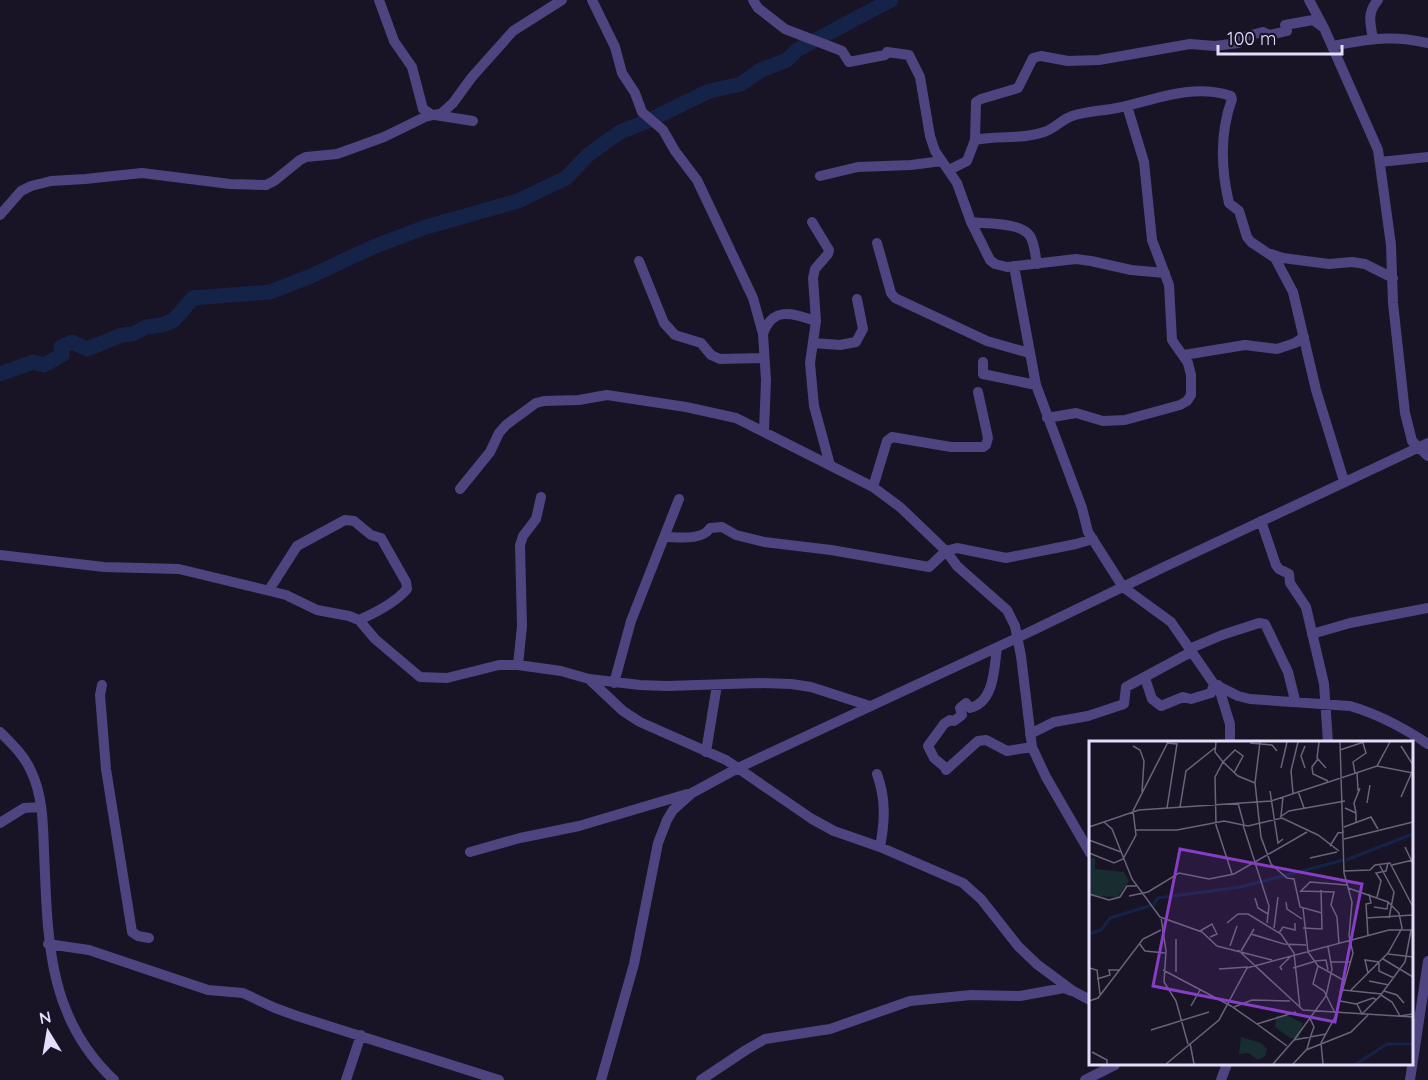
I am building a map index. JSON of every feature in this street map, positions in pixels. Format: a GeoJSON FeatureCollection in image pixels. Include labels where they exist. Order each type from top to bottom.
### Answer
{"type":"FeatureCollection","features":[{"type":"Feature","properties":{"kind":"street"},"geometry":{"type":"LineString","coordinates":[[379,0],[394,41],[412,67],[423,108],[433,115],[473,122]]}},
{"type":"Feature","properties":{"kind":"street"},"geometry":{"type":"LineString","coordinates":[[0,215],[21,191],[51,181],[142,173],[230,184],[266,185],[306,157],[337,154],[442,113],[449,108],[472,77],[513,32],[562,0]]}},
{"type":"Feature","properties":{"kind":"street"},"geometry":{"type":"LineString","coordinates":[[592,0],[615,46],[622,73],[635,93],[642,111],[663,130],[675,151],[697,180],[753,298],[763,334],[765,358],[764,431]]}},
{"type":"Feature","properties":{"kind":"street"},"geometry":{"type":"LineString","coordinates":[[753,0],[758,8],[784,29],[842,51],[849,62],[885,55],[887,52],[909,55],[924,90],[930,136],[935,151],[946,165],[964,199],[971,222],[990,260],[1001,266],[1076,260],[1091,261],[1131,270],[1165,273]]}},
{"type":"Feature","properties":{"kind":"street"},"geometry":{"type":"LineString","coordinates":[[1309,0],[1371,131],[1380,162],[1392,245],[1397,346],[1405,413],[1412,441],[1423,445],[1428,456]]}},
{"type":"Feature","properties":{"kind":"street"},"geometry":{"type":"LineString","coordinates":[[1373,39],[1369,15],[1372,6],[1378,0]]}},
{"type":"Feature","properties":{"kind":"street"},"geometry":{"type":"LineString","coordinates":[[820,176],[858,167],[946,165],[967,161],[975,140],[976,102],[1018,88],[1033,58],[1045,56],[1068,61],[1099,60],[1190,44],[1215,46],[1238,43],[1239,38],[1263,32],[1270,36],[1287,31],[1285,25],[1313,20],[1324,28]]}},
{"type":"Feature","properties":{"kind":"street"},"geometry":{"type":"LineString","coordinates":[[1332,46],[1394,37],[1428,43]]}},
{"type":"Feature","properties":{"kind":"street"},"geometry":{"type":"LineString","coordinates":[[975,140],[988,137],[1030,136],[1053,128],[1070,117],[1196,90],[1231,96],[1222,164],[1229,204],[1239,211],[1247,237],[1251,242],[1271,254],[1284,258],[1329,264],[1352,262],[1365,264],[1393,278]]}},
{"type":"Feature","properties":{"kind":"street"},"geometry":{"type":"LineString","coordinates":[[1047,417],[1076,413],[1103,421],[1125,420],[1180,405],[1191,395],[1192,386],[1188,363],[1172,340],[1171,298],[1165,273],[1152,240],[1144,162],[1127,106]]}},
{"type":"Feature","properties":{"kind":"street"},"geometry":{"type":"LineString","coordinates":[[1380,162],[1428,157]]}},
{"type":"Feature","properties":{"kind":"street"},"geometry":{"type":"LineString","coordinates":[[812,222],[829,250],[815,269],[813,278],[816,321],[810,377],[817,418],[830,465]]}},
{"type":"Feature","properties":{"kind":"street"},"geometry":{"type":"LineString","coordinates":[[971,222],[1011,226],[1027,233],[1031,238],[1037,264]]}},
{"type":"Feature","properties":{"kind":"street"},"geometry":{"type":"LineString","coordinates":[[877,243],[891,293],[895,298],[987,341],[1029,353]]}},
{"type":"Feature","properties":{"kind":"street"},"geometry":{"type":"LineString","coordinates":[[1271,254],[1283,270],[1293,292],[1316,390],[1344,481]]}},
{"type":"Feature","properties":{"kind":"street"},"geometry":{"type":"LineString","coordinates":[[639,261],[664,323],[675,335],[701,343],[711,355],[720,359],[765,358]]}},
{"type":"Feature","properties":{"kind":"street"},"geometry":{"type":"LineString","coordinates":[[1014,266],[1036,385],[1082,508],[1088,532],[1123,587],[1171,622],[1216,685],[1230,724],[1230,741]]}},
{"type":"Feature","properties":{"kind":"street"},"geometry":{"type":"LineString","coordinates":[[813,343],[840,345],[856,342],[863,328],[857,299]]}},
{"type":"Feature","properties":{"kind":"street"},"geometry":{"type":"LineString","coordinates":[[763,334],[771,320],[785,314],[794,314],[816,321]]}},
{"type":"Feature","properties":{"kind":"street"},"geometry":{"type":"LineString","coordinates":[[1276,349],[1295,343],[1304,337]]}},
{"type":"Feature","properties":{"kind":"street"},"geometry":{"type":"LineString","coordinates":[[1184,355],[1245,345],[1297,351],[1308,356]]}},
{"type":"Feature","properties":{"kind":"street"},"geometry":{"type":"LineString","coordinates":[[983,363],[983,374],[1036,385]]}},
{"type":"Feature","properties":{"kind":"street"},"geometry":{"type":"LineString","coordinates":[[873,487],[887,441],[892,437],[951,447],[983,447],[986,445],[988,438],[978,392]]}},
{"type":"Feature","properties":{"kind":"street"},"geometry":{"type":"LineString","coordinates":[[460,489],[490,452],[499,433],[506,425],[540,402],[579,400],[607,395],[729,416],[764,431],[873,487],[894,502],[946,551],[957,566],[1004,605],[1012,619],[1017,638],[1032,747],[1046,777],[1089,851]]}},
{"type":"Feature","properties":{"kind":"street"},"geometry":{"type":"LineString","coordinates":[[470,852],[520,838],[579,826],[692,793],[738,768],[997,648],[1423,445]]}},
{"type":"Feature","properties":{"kind":"street"},"geometry":{"type":"LineString","coordinates":[[518,664],[522,626],[520,545],[523,536],[536,519],[541,497]]}},
{"type":"Feature","properties":{"kind":"street"},"geometry":{"type":"LineString","coordinates":[[614,682],[631,621],[679,499]]}},
{"type":"Feature","properties":{"kind":"street"},"geometry":{"type":"LineString","coordinates":[[269,590],[297,546],[345,520],[354,521],[371,535],[381,538],[405,582],[406,589],[374,613],[359,620]]}},
{"type":"Feature","properties":{"kind":"street"},"geometry":{"type":"LineString","coordinates":[[1261,521],[1276,565],[1289,574],[1290,583],[1306,607],[1326,702],[1328,741]]}},
{"type":"Feature","properties":{"kind":"street"},"geometry":{"type":"LineString","coordinates":[[664,537],[701,536],[716,526],[764,542],[831,550],[929,567],[946,551],[957,548],[1006,558],[1093,539]]}},
{"type":"Feature","properties":{"kind":"street"},"geometry":{"type":"LineString","coordinates":[[0,555],[104,567],[179,569],[269,590],[286,595],[317,610],[359,620],[375,639],[420,677],[447,678],[499,665],[518,664],[561,671],[589,679],[667,686],[791,684],[811,687],[870,706]]}},
{"type":"Feature","properties":{"kind":"street"},"geometry":{"type":"LineString","coordinates":[[1312,634],[1350,623],[1428,608]]}},
{"type":"Feature","properties":{"kind":"street"},"geometry":{"type":"LineString","coordinates":[[1030,734],[1054,722],[1088,716],[1124,704],[1126,687],[1222,635],[1260,623],[1264,624],[1288,672],[1295,700]]}},
{"type":"Feature","properties":{"kind":"street"},"geometry":{"type":"LineString","coordinates":[[997,648],[991,685],[987,692],[975,707],[970,708],[966,703],[960,708],[963,715],[944,724],[928,746],[934,758],[946,769],[978,741],[986,740],[1007,751],[1032,747]]}},
{"type":"Feature","properties":{"kind":"street"},"geometry":{"type":"LineString","coordinates":[[1145,678],[1152,699],[1161,706],[1183,697],[1191,699],[1211,693],[1216,685]]}},
{"type":"Feature","properties":{"kind":"street"},"geometry":{"type":"LineString","coordinates":[[589,679],[623,711],[640,722],[726,760],[819,823],[963,884],[981,899],[1018,946],[1038,965],[1073,991],[1089,999]]}},
{"type":"Feature","properties":{"kind":"street"},"geometry":{"type":"LineString","coordinates":[[102,685],[100,695],[106,770],[132,932],[149,938]]}},
{"type":"Feature","properties":{"kind":"street"},"geometry":{"type":"LineString","coordinates":[[706,752],[717,685]]}},
{"type":"Feature","properties":{"kind":"street"},"geometry":{"type":"LineString","coordinates":[[1216,685],[1250,699],[1326,702],[1361,709],[1411,732],[1428,744]]}},
{"type":"Feature","properties":{"kind":"street"},"geometry":{"type":"LineString","coordinates":[[0,732],[22,756],[32,771],[38,787],[48,944],[59,992],[73,1030],[89,1054],[114,1080]]}},
{"type":"Feature","properties":{"kind":"street"},"geometry":{"type":"LineString","coordinates":[[877,774],[883,791],[885,811],[880,847]]}},
{"type":"Feature","properties":{"kind":"street"},"geometry":{"type":"LineString","coordinates":[[601,1080],[634,964],[658,843],[673,810],[692,793]]}},
{"type":"Feature","properties":{"kind":"street"},"geometry":{"type":"LineString","coordinates":[[0,823],[24,808],[41,807]]}},
{"type":"Feature","properties":{"kind":"street"},"geometry":{"type":"LineString","coordinates":[[48,944],[89,950],[208,990],[243,993],[275,1008],[499,1080]]}},
{"type":"Feature","properties":{"kind":"street"},"geometry":{"type":"LineString","coordinates":[[1413,1056],[1428,961]]}},
{"type":"Feature","properties":{"kind":"street"},"geometry":{"type":"LineString","coordinates":[[701,1080],[765,1039],[830,1029],[910,1001],[970,995],[1020,996],[1064,988],[1073,991]]}},
{"type":"Feature","properties":{"kind":"street"},"geometry":{"type":"LineString","coordinates":[[346,1080],[361,1035]]}},
{"type":"Feature","properties":{"kind":"street"},"geometry":{"type":"LineString","coordinates":[[1085,1080],[1115,1065]]}},
{"type":"Feature","properties":{"kind":"street"},"geometry":{"type":"LineString","coordinates":[[1222,1080],[1227,1065]]}},
{"type":"Feature","properties":{"kind":"street"},"geometry":{"type":"LineString","coordinates":[[1410,1080],[1412,1065]]}},
{"type":"Feature","properties":{"kind":"waterway"},"geometry":{"type":"LineString","coordinates":[[0,374],[33,362],[44,365],[62,355],[61,347],[72,342],[87,349],[122,335],[133,334],[146,327],[162,325],[174,320],[193,298],[270,292],[373,247],[426,227],[518,201],[566,178],[588,155],[620,132],[709,91],[741,84],[761,70],[787,60],[797,50],[891,0]]}}]}
